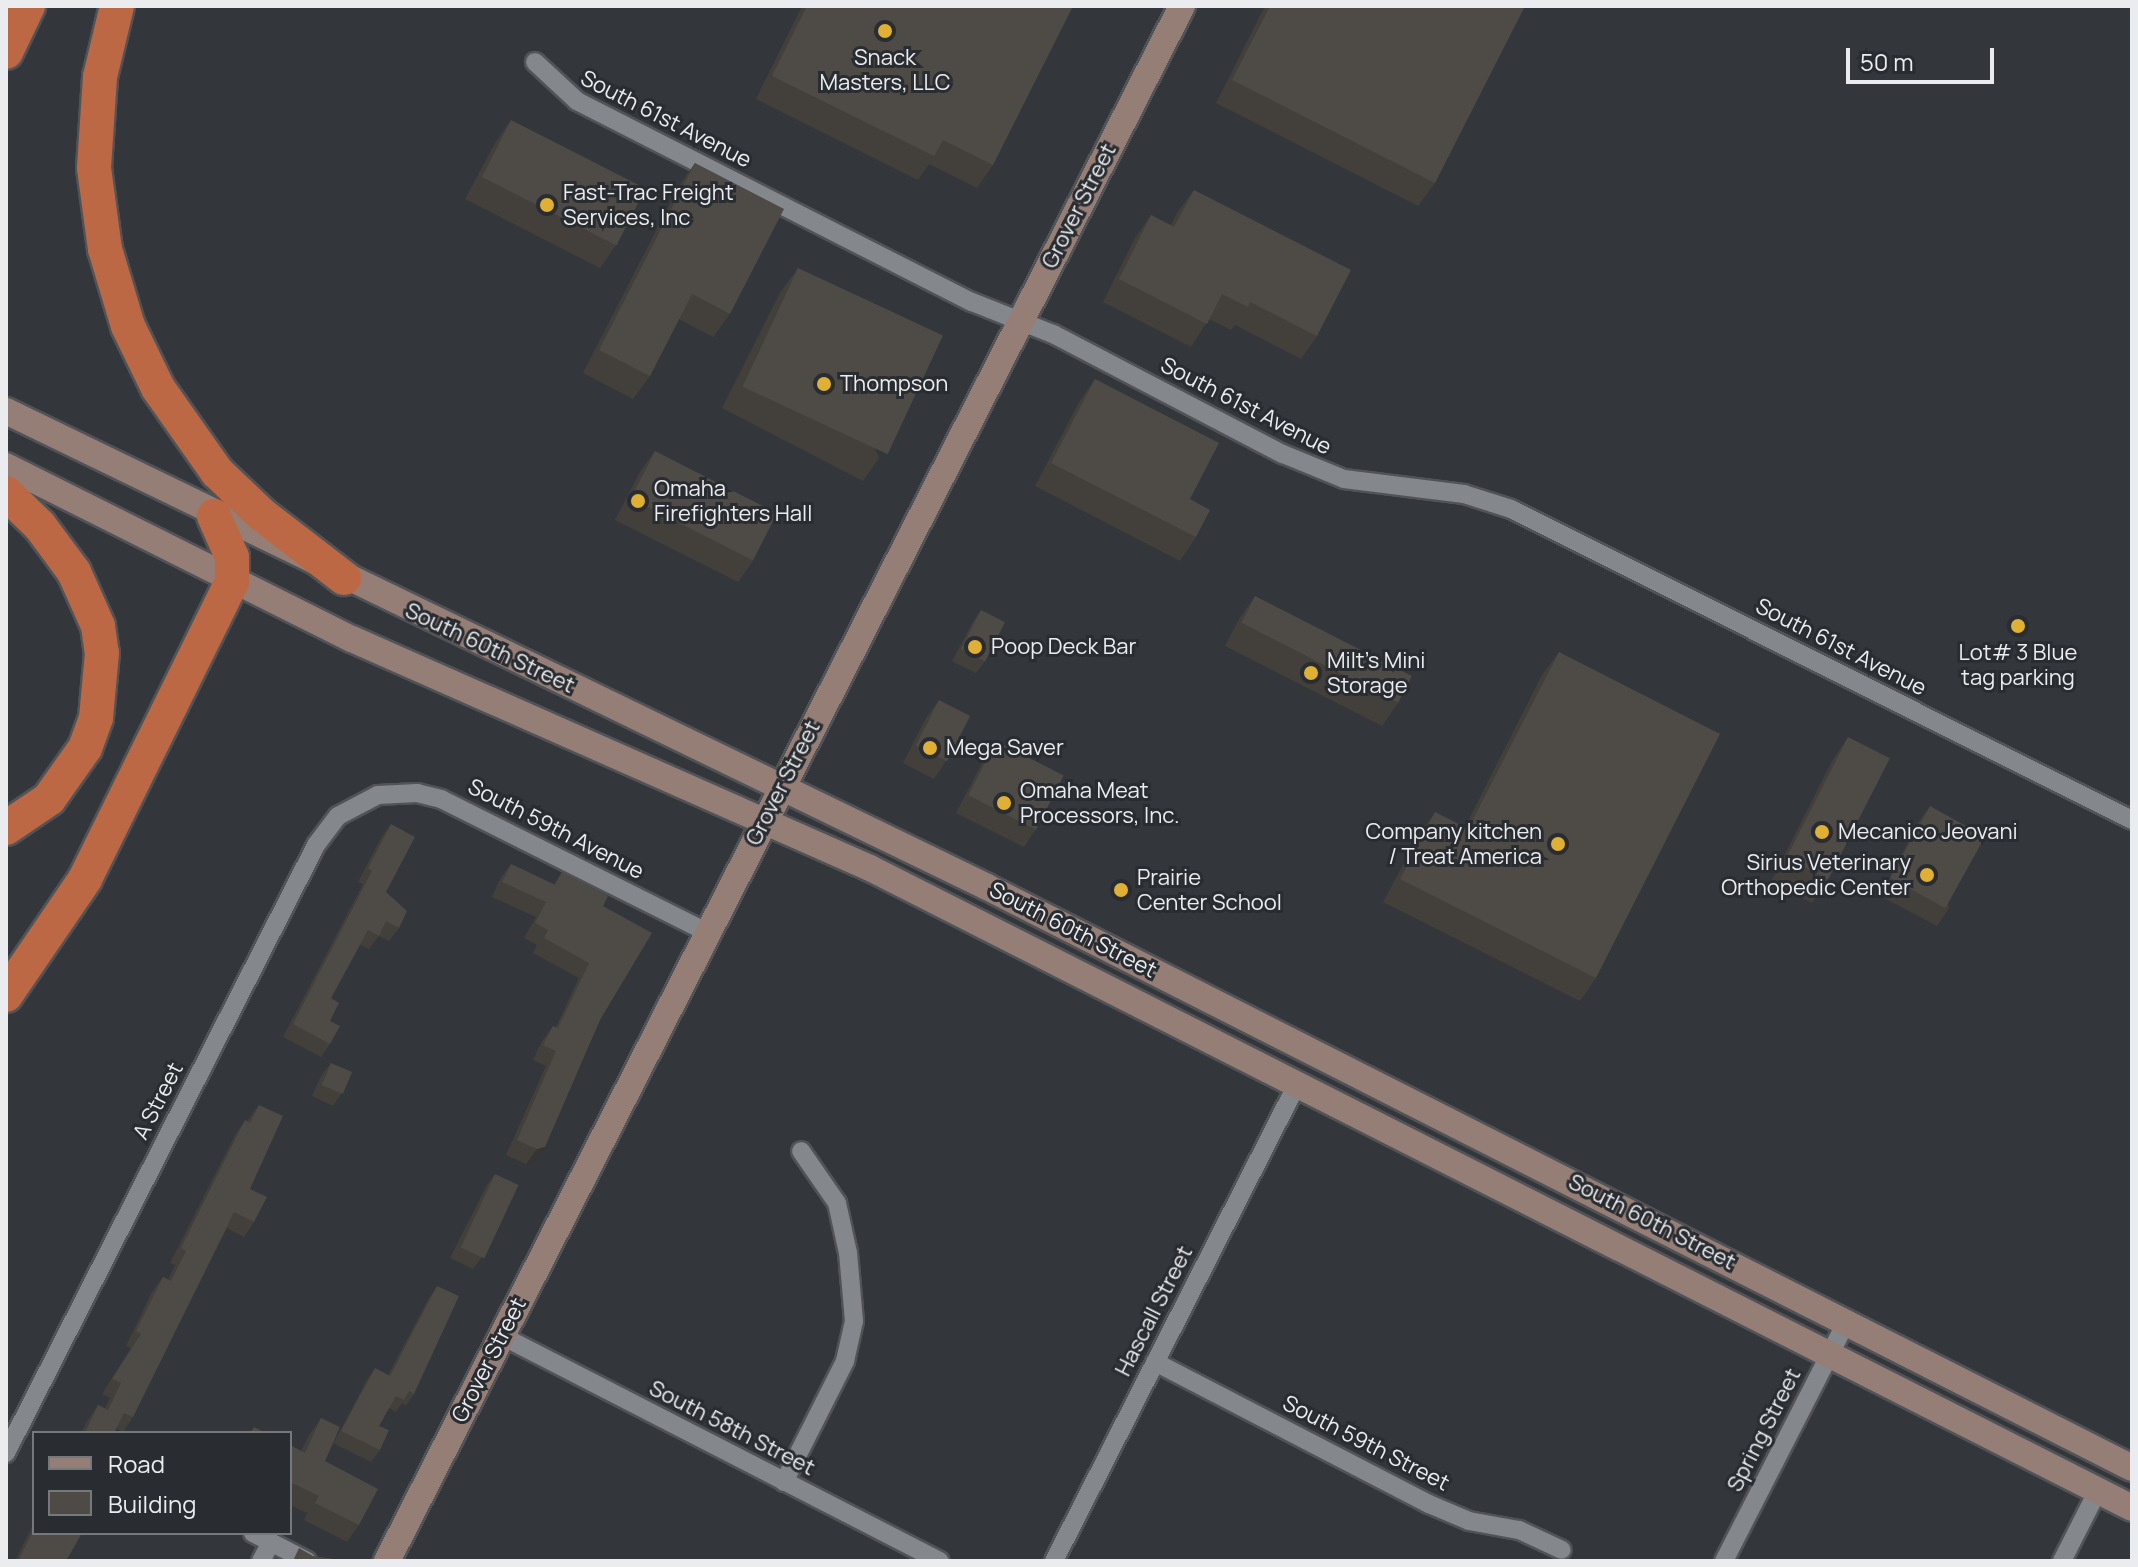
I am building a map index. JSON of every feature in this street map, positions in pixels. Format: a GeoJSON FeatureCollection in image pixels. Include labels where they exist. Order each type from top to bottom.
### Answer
{"type":"FeatureCollection","features":[{"type":"Feature","properties":{"kind":"highway"},"geometry":{"type":"LineString","coordinates":[[6,52],[28,6]]}},
{"type":"Feature","properties":{"kind":"highway"},"geometry":{"type":"LineString","coordinates":[[117,6],[100,77],[94,168],[105,249],[128,326],[158,388],[217,472],[261,514],[344,578]]}},
{"type":"Feature","properties":{"kind":"highway"},"geometry":{"type":"LineString","coordinates":[[6,493],[40,526],[74,572],[98,626],[102,653],[96,718],[85,748],[49,799],[6,828]]}},
{"type":"Feature","properties":{"kind":"highway"},"geometry":{"type":"LineString","coordinates":[[6,995],[51,935],[96,859],[232,581],[232,557],[214,516]]}},
{"type":"Feature","properties":{"kind":"main road","name":"Grover Street"},"geometry":{"type":"LineString","coordinates":[[387,1561],[780,787],[1182,6]]}},
{"type":"Feature","properties":{"kind":"main road","name":"South 60th Street"},"geometry":{"type":"LineString","coordinates":[[6,411],[214,516],[780,787],[1268,1029],[2132,1468]]}},
{"type":"Feature","properties":{"kind":"main road","name":"South 60th Street"},"geometry":{"type":"LineString","coordinates":[[6,466],[232,581],[402,662],[764,819],[1297,1084],[2132,1508]]}},
{"type":"Feature","properties":{"kind":"main road"},"geometry":{"type":"LineString","coordinates":[[1092,981],[1152,992],[1247,1040],[1255,1042],[1268,1029]]}},
{"type":"Feature","properties":{"kind":"street","name":"South 61st Avenue"},"geometry":{"type":"LineString","coordinates":[[535,62],[577,101],[972,302],[1021,320],[1318,470],[1364,483],[1464,494],[1511,509],[2132,820]]}},
{"type":"Feature","properties":{"kind":"street","name":"South 59th Avenue"},"geometry":{"type":"LineString","coordinates":[[378,795],[403,792],[441,799],[707,932]]}},
{"type":"Feature","properties":{"kind":"street","name":"A Street"},"geometry":{"type":"LineString","coordinates":[[6,1453],[316,845],[338,816],[378,795]]}},
{"type":"Feature","properties":{"kind":"street","name":"Hascall Street"},"geometry":{"type":"LineString","coordinates":[[1054,1561],[1297,1084]]}},
{"type":"Feature","properties":{"kind":"street"},"geometry":{"type":"LineString","coordinates":[[784,1482],[840,1373],[854,1321],[848,1253],[837,1203],[801,1151]]}},
{"type":"Feature","properties":{"kind":"street","name":"Spring Street"},"geometry":{"type":"LineString","coordinates":[[1724,1561],[1847,1321]]}},
{"type":"Feature","properties":{"kind":"street","name":"South 58th Street"},"geometry":{"type":"LineString","coordinates":[[502,1336],[940,1561]]}},
{"type":"Feature","properties":{"kind":"street","name":"South 59th Street"},"geometry":{"type":"LineString","coordinates":[[1155,1362],[1429,1504],[1469,1521],[1519,1530],[1562,1550]]}},
{"type":"Feature","properties":{"kind":"street"},"geometry":{"type":"LineString","coordinates":[[2062,1561],[2098,1490]]}},
{"type":"Feature","properties":{"kind":"street"},"geometry":{"type":"LineString","coordinates":[[257,1535],[307,1561]]}},
{"type":"Feature","properties":{"kind":"street"},"geometry":{"type":"LineString","coordinates":[[261,1561],[271,1542]]}},
{"type":"Feature","properties":{"kind":"building"},"geometry":{"type":"Polygon","coordinates":[[[807,6],[1073,6],[993,165],[943,140],[934,156],[772,76],[807,6]]]}},
{"type":"Feature","properties":{"kind":"building"},"geometry":{"type":"Polygon","coordinates":[[[1270,6],[1525,6],[1435,183],[1232,80],[1270,6]]]}},
{"type":"Feature","properties":{"kind":"building"},"geometry":{"type":"Polygon","coordinates":[[[511,120],[646,189],[616,246],[482,177],[511,120]]]}},
{"type":"Feature","properties":{"kind":"building"},"geometry":{"type":"Polygon","coordinates":[[[695,163],[784,209],[730,314],[692,294],[650,376],[599,350],[695,163]]]}},
{"type":"Feature","properties":{"kind":"building"},"geometry":{"type":"Polygon","coordinates":[[[1194,190],[1351,270],[1317,336],[1250,302],[1248,307],[1222,294],[1207,324],[1119,279],[1151,215],[1174,227],[1194,190]]]}},
{"type":"Feature","properties":{"kind":"building","name":"Thompson"},"geometry":{"type":"Polygon","coordinates":[[[798,268],[943,336],[888,454],[743,387],[798,268]]]}},
{"type":"Feature","properties":{"kind":"building"},"geometry":{"type":"Polygon","coordinates":[[[1095,379],[1219,443],[1190,499],[1210,510],[1196,537],[1051,463],[1095,379]]]}},
{"type":"Feature","properties":{"kind":"building"},"geometry":{"type":"Polygon","coordinates":[[[655,451],[777,513],[753,560],[631,498],[655,451]]]}},
{"type":"Feature","properties":{"kind":"building"},"geometry":{"type":"Polygon","coordinates":[[[1255,596],[1412,676],[1398,703],[1241,623],[1255,596]]]}},
{"type":"Feature","properties":{"kind":"building","name":"Poop Deck Bar"},"geometry":{"type":"Polygon","coordinates":[[[981,610],[1005,622],[985,661],[961,649],[981,610]]]}},
{"type":"Feature","properties":{"kind":"building","name":"Company kitchen / Treat America"},"geometry":{"type":"Polygon","coordinates":[[[1559,652],[1720,734],[1596,978],[1400,879],[1435,812],[1468,829],[1559,652]]]}},
{"type":"Feature","properties":{"kind":"building"},"geometry":{"type":"Polygon","coordinates":[[[939,700],[970,716],[947,761],[916,745],[939,700]]]}},
{"type":"Feature","properties":{"kind":"building","name":"Mecanico Jeovani"},"geometry":{"type":"Polygon","coordinates":[[[1848,737],[1890,758],[1828,880],[1786,858],[1848,737]]]}},
{"type":"Feature","properties":{"kind":"building","name":"Omaha Meat Processors, Inc."},"geometry":{"type":"Polygon","coordinates":[[[996,741],[1064,776],[1036,830],[968,795],[996,741]]]}},
{"type":"Feature","properties":{"kind":"building","name":"Sirius Veterinary Orthopedic Center"},"geometry":{"type":"Polygon","coordinates":[[[1930,806],[1985,837],[1945,908],[1890,878],[1930,806]]]}},
{"type":"Feature","properties":{"kind":"building"},"geometry":{"type":"Polygon","coordinates":[[[391,824],[415,837],[386,892],[407,911],[399,928],[386,921],[379,936],[368,930],[331,998],[339,1003],[330,1021],[340,1026],[330,1044],[293,1024],[372,871],[368,868],[391,824]]]}},
{"type":"Feature","properties":{"kind":"building"},"geometry":{"type":"Polygon","coordinates":[[[511,864],[555,885],[562,872],[608,896],[603,906],[652,933],[600,1020],[545,1147],[537,1149],[517,1140],[556,1051],[543,1045],[553,1026],[558,1028],[589,963],[544,938],[548,930],[535,923],[546,902],[502,882],[511,864]]]}},
{"type":"Feature","properties":{"kind":"building"},"geometry":{"type":"Polygon","coordinates":[[[331,1063],[352,1072],[343,1094],[322,1085],[331,1063]]]}},
{"type":"Feature","properties":{"kind":"building"},"geometry":{"type":"Polygon","coordinates":[[[259,1105],[283,1116],[250,1189],[267,1197],[254,1222],[234,1212],[133,1417],[124,1413],[115,1431],[86,1431],[98,1405],[108,1410],[121,1383],[112,1379],[141,1334],[136,1331],[163,1277],[171,1281],[186,1251],[181,1248],[245,1120],[250,1123],[259,1105]]]}},
{"type":"Feature","properties":{"kind":"building"},"geometry":{"type":"Polygon","coordinates":[[[495,1174],[519,1185],[484,1258],[461,1247],[495,1174]]]}},
{"type":"Feature","properties":{"kind":"building"},"geometry":{"type":"Polygon","coordinates":[[[437,1286],[459,1296],[414,1394],[409,1391],[404,1400],[396,1396],[379,1426],[389,1430],[380,1450],[341,1431],[375,1368],[390,1376],[437,1286]]]}},
{"type":"Feature","properties":{"kind":"building"},"geometry":{"type":"Polygon","coordinates":[[[321,1418],[340,1427],[325,1461],[378,1489],[359,1525],[315,1503],[319,1496],[292,1483],[292,1446],[305,1453],[321,1418]]]}},
{"type":"Feature","properties":{"kind":"building"},"geometry":{"type":"Polygon","coordinates":[[[32,1533],[81,1535],[66,1561],[18,1561],[32,1533]]]}},
{"type":"Feature","properties":{"kind":"building"},"geometry":{"type":"Polygon","coordinates":[[[299,1548],[313,1556],[334,1559],[293,1561],[299,1548]]]}},
{"type":"Feature","properties":{"kind":"place","name":"Snack Masters, LLC"},"geometry":{"type":"Point","coordinates":[885,31]}},
{"type":"Feature","properties":{"kind":"place","name":"Fast-Trac Freight Services, Inc"},"geometry":{"type":"Point","coordinates":[547,205]}},
{"type":"Feature","properties":{"kind":"place","name":"Thompson"},"geometry":{"type":"Point","coordinates":[824,384]}},
{"type":"Feature","properties":{"kind":"place","name":"Omaha Firefighters Hall"},"geometry":{"type":"Point","coordinates":[638,501]}},
{"type":"Feature","properties":{"kind":"place","name":"Lot# 3 Blue tag parking"},"geometry":{"type":"Point","coordinates":[2018,626]}},
{"type":"Feature","properties":{"kind":"place","name":"Poop Deck Bar"},"geometry":{"type":"Point","coordinates":[975,647]}},
{"type":"Feature","properties":{"kind":"place","name":"Milt's Mini Storage"},"geometry":{"type":"Point","coordinates":[1311,673]}},
{"type":"Feature","properties":{"kind":"place","name":"Mega Saver"},"geometry":{"type":"Point","coordinates":[930,748]}},
{"type":"Feature","properties":{"kind":"place","name":"Omaha Meat Processors, Inc."},"geometry":{"type":"Point","coordinates":[1004,803]}},
{"type":"Feature","properties":{"kind":"place","name":"Mecanico Jeovani"},"geometry":{"type":"Point","coordinates":[1822,832]}},
{"type":"Feature","properties":{"kind":"place","name":"Company kitchen / Treat America"},"geometry":{"type":"Point","coordinates":[1558,844]}},
{"type":"Feature","properties":{"kind":"place","name":"Sirius Veterinary Orthopedic Center"},"geometry":{"type":"Point","coordinates":[1927,875]}},
{"type":"Feature","properties":{"kind":"place","name":"Prairie Center School"},"geometry":{"type":"Point","coordinates":[1121,890]}}]}
